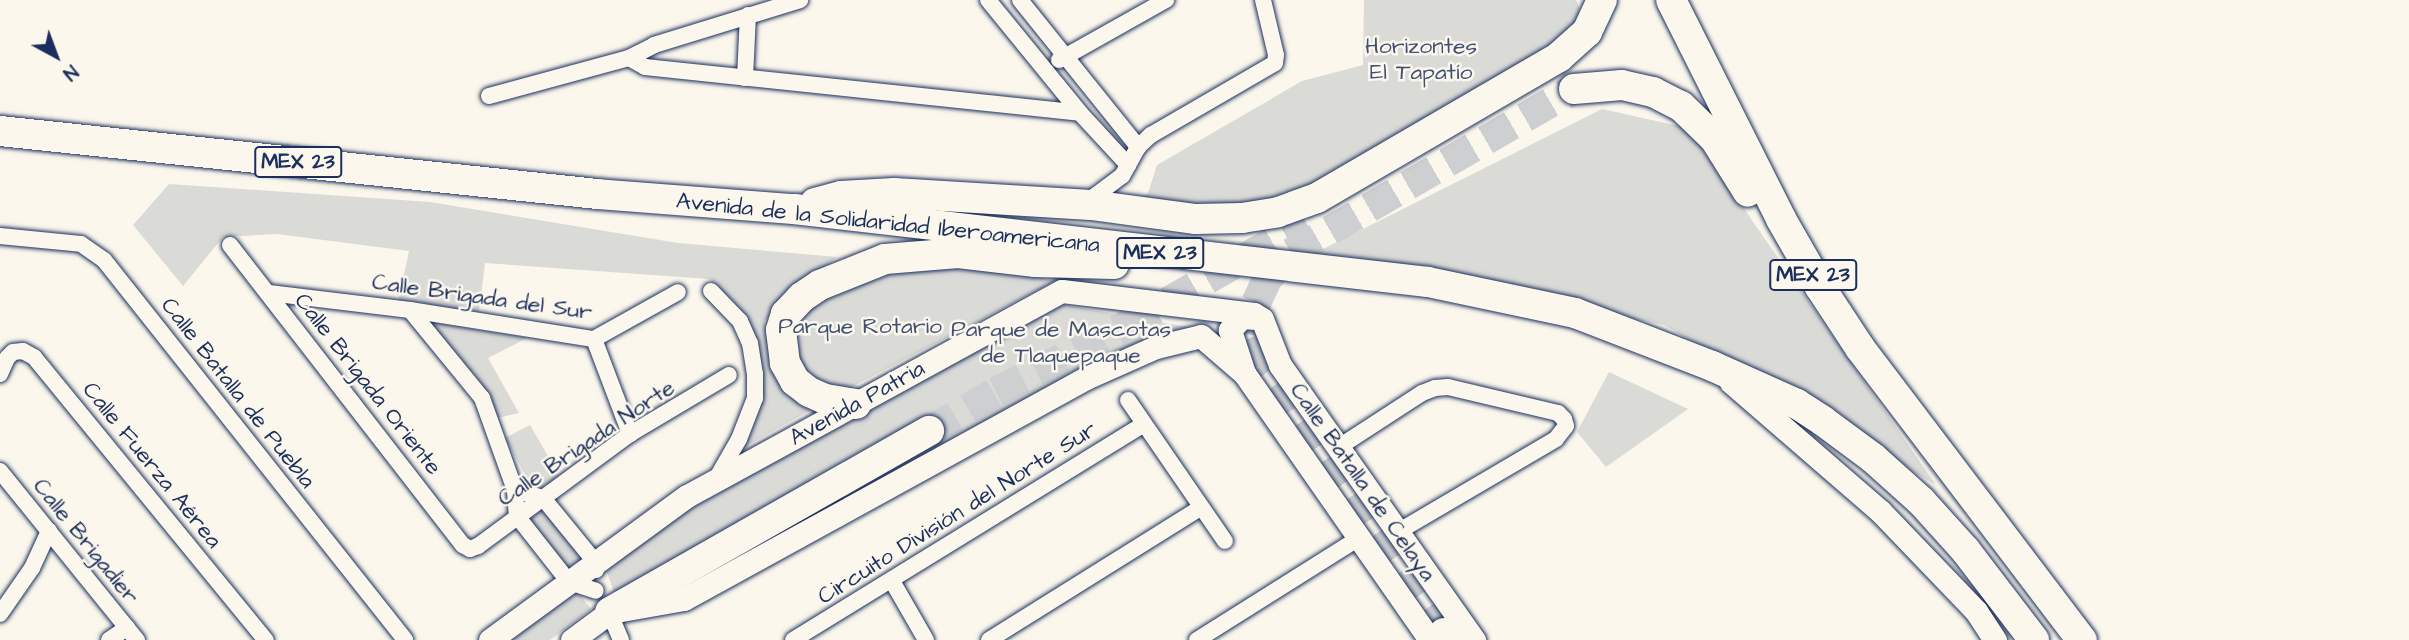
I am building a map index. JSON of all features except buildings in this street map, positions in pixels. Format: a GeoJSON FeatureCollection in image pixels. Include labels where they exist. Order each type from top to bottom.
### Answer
{"type":"FeatureCollection","features":[{"type":"Feature","properties":{"kind":"highway"},"geometry":{"type":"LineString","coordinates":[[794,209],[841,196],[894,193],[1091,205],[1142,214],[1196,219],[1242,218],[1278,212],[1317,198],[1559,57],[1587,32],[1602,0]]}},
{"type":"Feature","properties":{"kind":"highway"},"geometry":{"type":"LineString","coordinates":[[1622,0],[1612,30],[1572,81],[1637,88],[1667,98],[1693,116],[1715,139],[1754,201],[1820,287]]}},
{"type":"Feature","properties":{"kind":"highway","name":"MEX 23"},"geometry":{"type":"LineString","coordinates":[[1671,0],[1781,219],[1820,287],[1860,348],[2082,640]]}},
{"type":"Feature","properties":{"kind":"highway","name":"Avenida de la Solidaridad Iberoamericana"},"geometry":{"type":"LineString","coordinates":[[0,131],[597,194],[794,209],[1428,282],[1575,313],[1712,366],[1797,404],[1893,475],[1966,551],[2034,640]]}},
{"type":"Feature","properties":{"kind":"highway"},"geometry":{"type":"LineString","coordinates":[[1142,214],[1315,270]]}},
{"type":"Feature","properties":{"kind":"highway"},"geometry":{"type":"LineString","coordinates":[[856,404],[825,399],[809,392],[795,381],[785,363],[781,348],[786,314],[802,297],[837,276],[885,259],[958,253],[1035,262],[1104,265],[1179,255]]}},
{"type":"Feature","properties":{"kind":"highway"},"geometry":{"type":"LineString","coordinates":[[603,602],[929,431]]}},
{"type":"Feature","properties":{"kind":"street"},"geometry":{"type":"LineString","coordinates":[[489,96],[629,58],[654,45],[800,0]]}},
{"type":"Feature","properties":{"kind":"street"},"geometry":{"type":"LineString","coordinates":[[988,0],[1080,113],[1128,165]]}},
{"type":"Feature","properties":{"kind":"street"},"geometry":{"type":"LineString","coordinates":[[1020,0],[1138,147]]}},
{"type":"Feature","properties":{"kind":"street"},"geometry":{"type":"LineString","coordinates":[[1046,70],[1065,55],[1166,0]]}},
{"type":"Feature","properties":{"kind":"street"},"geometry":{"type":"LineString","coordinates":[[1091,205],[1096,196],[1122,176],[1138,147],[1151,135],[1275,63],[1276,55],[1263,0]]}},
{"type":"Feature","properties":{"kind":"street"},"geometry":{"type":"LineString","coordinates":[[745,78],[748,15]]}},
{"type":"Feature","properties":{"kind":"street"},"geometry":{"type":"LineString","coordinates":[[629,58],[645,67],[1080,113]]}},
{"type":"Feature","properties":{"kind":"street","name":"Calle Batalla de Puebla"},"geometry":{"type":"LineString","coordinates":[[0,236],[81,244],[104,260],[405,640]]}},
{"type":"Feature","properties":{"kind":"street","name":"Calle Brigada Oriente"},"geometry":{"type":"LineString","coordinates":[[230,245],[463,545],[470,549]]}},
{"type":"Feature","properties":{"kind":"street"},"geometry":{"type":"LineString","coordinates":[[711,291],[740,321],[750,343],[755,374],[755,398],[739,439],[715,481]]}},
{"type":"Feature","properties":{"kind":"street","name":"Avenida Patria"},"geometry":{"type":"LineString","coordinates":[[490,640],[687,496],[1062,291],[1254,314],[1262,319]]}},
{"type":"Feature","properties":{"kind":"street","name":"Calle Brigada del Sur"},"geometry":{"type":"LineString","coordinates":[[269,293],[410,310],[594,339],[678,292]]}},
{"type":"Feature","properties":{"kind":"street"},"geometry":{"type":"LineString","coordinates":[[410,310],[482,398],[515,490],[517,516],[569,582],[603,602],[684,599],[1086,378],[1156,347],[1201,336],[1244,373]]}},
{"type":"Feature","properties":{"kind":"street"},"geometry":{"type":"LineString","coordinates":[[1244,373],[1230,330],[1242,317],[1262,319]]}},
{"type":"Feature","properties":{"kind":"street","name":"Calle Batalla de Celaya"},"geometry":{"type":"LineString","coordinates":[[1262,319],[1280,365],[1474,640]]}},
{"type":"Feature","properties":{"kind":"street"},"geometry":{"type":"LineString","coordinates":[[594,339],[630,434]]}},
{"type":"Feature","properties":{"kind":"street","name":"Calle Fuerza Aérea"},"geometry":{"type":"LineString","coordinates":[[0,374],[7,358],[13,352],[23,351],[34,357],[266,640]]}},
{"type":"Feature","properties":{"kind":"street"},"geometry":{"type":"LineString","coordinates":[[1712,366],[1880,511],[1976,611],[1995,640]]}},
{"type":"Feature","properties":{"kind":"street","name":"Calle Batalla de Celaya"},"geometry":{"type":"LineString","coordinates":[[1244,373],[1359,538],[1441,638]]}},
{"type":"Feature","properties":{"kind":"street","name":"Calle Brigada Norte"},"geometry":{"type":"LineString","coordinates":[[470,549],[478,546],[630,434],[729,375]]}},
{"type":"Feature","properties":{"kind":"street"},"geometry":{"type":"LineString","coordinates":[[1339,447],[1422,393],[1435,388],[1448,387],[1558,413],[1564,419],[1566,426],[1556,439],[1399,531]]}},
{"type":"Feature","properties":{"kind":"street"},"geometry":{"type":"LineString","coordinates":[[1128,400],[1225,541]]}},
{"type":"Feature","properties":{"kind":"street","name":"Circuito División del Norte Sur"},"geometry":{"type":"LineString","coordinates":[[793,640],[1144,424]]}},
{"type":"Feature","properties":{"kind":"street","name":"Calle Brigadier"},"geometry":{"type":"LineString","coordinates":[[0,471],[132,634]]}},
{"type":"Feature","properties":{"kind":"street"},"geometry":{"type":"LineString","coordinates":[[515,490],[543,498],[596,563],[603,602],[621,640]]}},
{"type":"Feature","properties":{"kind":"street"},"geometry":{"type":"LineString","coordinates":[[989,640],[1200,508]]}},
{"type":"Feature","properties":{"kind":"street"},"geometry":{"type":"LineString","coordinates":[[0,614],[32,568],[49,531]]}},
{"type":"Feature","properties":{"kind":"street"},"geometry":{"type":"LineString","coordinates":[[1197,640],[1359,538]]}},
{"type":"Feature","properties":{"kind":"street"},"geometry":{"type":"LineString","coordinates":[[892,581],[926,640]]}},
{"type":"Feature","properties":{"kind":"street"},"geometry":{"type":"LineString","coordinates":[[572,640],[603,602]]}},
{"type":"Feature","properties":{"kind":"street"},"geometry":{"type":"LineString","coordinates":[[110,640],[132,634]]}},
{"type":"Feature","properties":{"kind":"green space","name":"Horizontes El Tapatío"},"geometry":{"type":"Polygon","coordinates":[[[1364,0],[1576,0],[1586,23],[1298,206],[1130,206],[1148,193],[1157,165],[1302,81],[1363,65],[1364,0]]]}},
{"type":"Feature","properties":{"kind":"green space"},"geometry":{"type":"Polygon","coordinates":[[[1602,109],[1688,128],[1936,485],[1664,325],[1311,255],[1602,109]]]}},
{"type":"Feature","properties":{"kind":"green space"},"geometry":{"type":"Polygon","coordinates":[[[169,184],[430,202],[678,243],[837,257],[787,295],[764,322],[774,373],[787,396],[818,406],[743,448],[762,398],[737,307],[709,279],[485,263],[479,312],[398,303],[409,251],[277,234],[223,237],[183,286],[133,225],[169,184]]]}},
{"type":"Feature","properties":{"kind":"green space","name":"Parque Rotario"},"geometry":{"type":"Polygon","coordinates":[[[952,262],[1055,281],[850,388],[808,379],[791,353],[791,331],[805,304],[838,280],[952,262]]]}},
{"type":"Feature","properties":{"kind":"green space","name":"Parque de Mascotas de Tlaquepaque"},"geometry":{"type":"Polygon","coordinates":[[[1054,303],[1199,329],[683,591],[636,602],[614,592],[605,567],[687,506],[1054,303]]]}},
{"type":"Feature","properties":{"kind":"green space"},"geometry":{"type":"Polygon","coordinates":[[[430,322],[527,338],[488,358],[519,413],[497,418],[430,322]]]}},
{"type":"Feature","properties":{"kind":"green space"},"geometry":{"type":"Polygon","coordinates":[[[1609,372],[1688,409],[1606,467],[1577,432],[1609,372]]]}},
{"type":"Feature","properties":{"kind":"green space"},"geometry":{"type":"Polygon","coordinates":[[[530,425],[560,477],[534,491],[505,438],[530,425]]]}},
{"type":"Feature","properties":{"kind":"green space"},"geometry":{"type":"Polygon","coordinates":[[[543,498],[596,563],[571,581],[517,516],[543,498]]]}},
{"type":"Feature","properties":{"kind":"green space"},"geometry":{"type":"Polygon","coordinates":[[[577,591],[591,609],[550,640],[508,640],[577,591]]]}},
{"type":"Feature","properties":{"kind":"tunnel"},"geometry":{"type":"LineString","coordinates":[[1444,633],[1261,366],[1248,334],[1256,303],[1267,279],[1291,253],[1574,89]]}},
{"type":"Feature","properties":{"kind":"tunnel"},"geometry":{"type":"LineString","coordinates":[[929,431],[996,392],[1129,324],[1306,223]]}}]}
